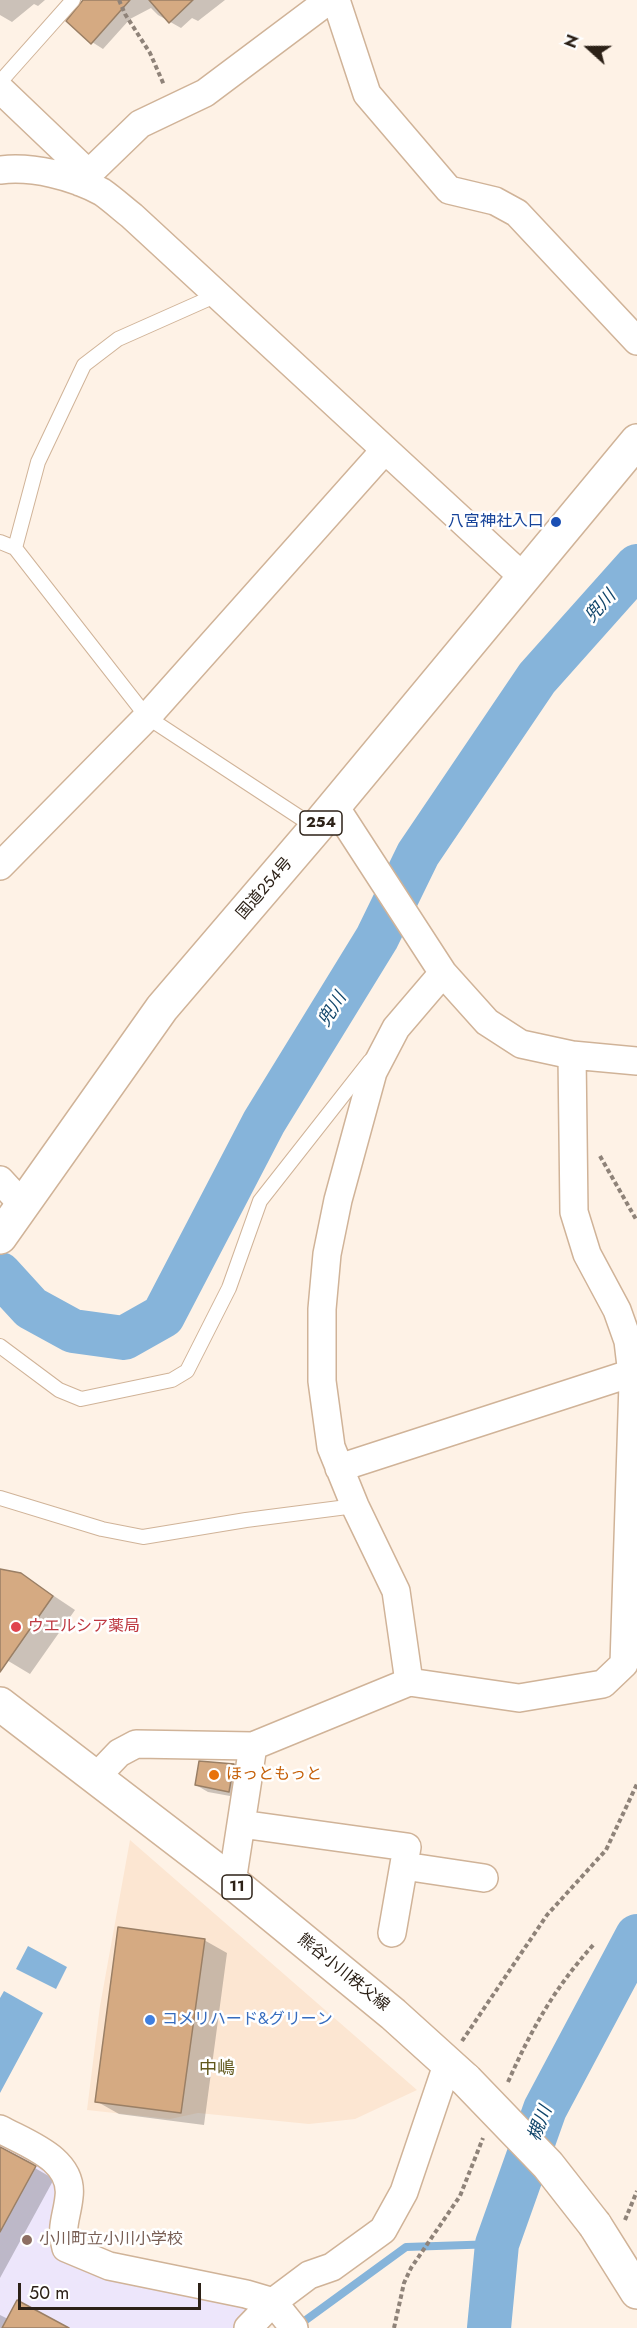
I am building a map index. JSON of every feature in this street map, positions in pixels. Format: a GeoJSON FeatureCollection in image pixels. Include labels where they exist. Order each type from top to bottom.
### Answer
{"type":"FeatureCollection","features":[{"type":"Feature","properties":{"kind":"main road","name":"国道254号"},"geometry":{"type":"LineString","coordinates":[[13,1219],[162,1008],[325,817],[637,441]]}},
{"type":"Feature","properties":{"kind":"main road","name":"熊谷小川秩父線"},"geometry":{"type":"LineString","coordinates":[[0,1704],[97,1776],[232,1882],[457,2071],[549,2165],[595,2225],[637,2292]]}},
{"type":"Feature","properties":{"kind":"street"},"geometry":{"type":"LineString","coordinates":[[84,178],[140,124],[205,93],[329,0]]}},
{"type":"Feature","properties":{"kind":"street"},"geometry":{"type":"LineString","coordinates":[[336,0],[367,94],[449,190],[495,201],[517,213],[637,341]]}},
{"type":"Feature","properties":{"kind":"street"},"geometry":{"type":"LineString","coordinates":[[0,89],[84,178],[132,216],[523,577]]}},
{"type":"Feature","properties":{"kind":"street"},"geometry":{"type":"LineString","coordinates":[[0,170],[38,171],[84,178]]}},
{"type":"Feature","properties":{"kind":"street"},"geometry":{"type":"LineString","coordinates":[[0,866],[147,717],[384,451]]}},
{"type":"Feature","properties":{"kind":"street"},"geometry":{"type":"LineString","coordinates":[[325,817],[380,874],[439,965],[488,1022],[503,1034],[521,1044],[577,1056],[637,1061]]}},
{"type":"Feature","properties":{"kind":"street"},"geometry":{"type":"LineString","coordinates":[[409,1682],[396,1591],[355,1506],[331,1447],[322,1381],[327,1254],[338,1200],[373,1072],[396,1028],[439,965]]}},
{"type":"Feature","properties":{"kind":"street"},"geometry":{"type":"LineString","coordinates":[[97,1776],[119,1753],[136,1744],[253,1746],[409,1682],[519,1698],[603,1684],[624,1664],[632,1373],[628,1341],[617,1310],[588,1254],[574,1212],[577,1056]]}},
{"type":"Feature","properties":{"kind":"street"},"geometry":{"type":"LineString","coordinates":[[0,1180],[13,1219]]}},
{"type":"Feature","properties":{"kind":"street"},"geometry":{"type":"LineString","coordinates":[[339,1468],[632,1373]]}},
{"type":"Feature","properties":{"kind":"street"},"geometry":{"type":"LineString","coordinates":[[232,1882],[253,1746]]}},
{"type":"Feature","properties":{"kind":"street"},"geometry":{"type":"LineString","coordinates":[[241,1824],[407,1847],[392,1933]]}},
{"type":"Feature","properties":{"kind":"street"},"geometry":{"type":"LineString","coordinates":[[404,1866],[484,1878]]}},
{"type":"Feature","properties":{"kind":"street"},"geometry":{"type":"LineString","coordinates":[[248,2328],[273,2302],[309,2275],[332,2267],[383,2230],[404,2192],[457,2071]]}},
{"type":"Feature","properties":{"kind":"street"},"geometry":{"type":"LineString","coordinates":[[0,2129],[53,2158],[67,2176],[70,2194],[62,2234],[66,2247],[109,2265],[246,2294],[273,2302],[294,2328]]}},
{"type":"Feature","properties":{"kind":"lane"},"geometry":{"type":"LineString","coordinates":[[0,82],[73,0]]}},
{"type":"Feature","properties":{"kind":"lane"},"geometry":{"type":"LineString","coordinates":[[15,548],[38,462],[84,365],[118,339],[217,295]]}},
{"type":"Feature","properties":{"kind":"lane"},"geometry":{"type":"LineString","coordinates":[[0,542],[15,548],[147,717],[325,817]]}},
{"type":"Feature","properties":{"kind":"lane"},"geometry":{"type":"LineString","coordinates":[[0,1346],[59,1390],[81,1399],[172,1380],[187,1371],[229,1288],[260,1201],[396,1028]]}},
{"type":"Feature","properties":{"kind":"lane"},"geometry":{"type":"LineString","coordinates":[[0,1498],[102,1529],[143,1537],[355,1506]]}},
{"type":"Feature","properties":{"kind":"path"},"geometry":{"type":"LineString","coordinates":[[120,0],[125,14],[150,53],[174,108]]}},
{"type":"Feature","properties":{"kind":"path"},"geometry":{"type":"LineString","coordinates":[[596,1149],[637,1221]]}},
{"type":"Feature","properties":{"kind":"path"},"geometry":{"type":"LineString","coordinates":[[457,2071],[547,1915],[606,1850],[637,1785]]}},
{"type":"Feature","properties":{"kind":"shaded area"},"geometry":{"type":"Polygon","coordinates":[[[130,1840],[417,2090],[355,2119],[309,2124],[198,2113],[170,2119],[87,2110],[100,2006],[130,1840]]]}},
{"type":"Feature","properties":{"kind":"shaded area","name":"小川町立小川小学校"},"geometry":{"type":"Polygon","coordinates":[[[0,2140],[43,2162],[60,2186],[52,2234],[238,2302],[247,2311],[235,2328],[0,2328],[0,2140]]]}},
{"type":"Feature","properties":{"kind":"water"},"geometry":{"type":"Polygon","coordinates":[[[28,1946],[67,1967],[56,1989],[16,1969],[28,1946]]]}},
{"type":"Feature","properties":{"kind":"water"},"geometry":{"type":"Polygon","coordinates":[[[4,1991],[43,2013],[0,2093],[0,1998],[4,1991]]]}},
{"type":"Feature","properties":{"kind":"building"},"geometry":{"type":"Polygon","coordinates":[[[83,0],[130,0],[91,44],[66,21],[83,0]]]}},
{"type":"Feature","properties":{"kind":"building"},"geometry":{"type":"Polygon","coordinates":[[[149,0],[193,0],[169,23],[149,0]]]}},
{"type":"Feature","properties":{"kind":"building","name":"ウエルシア薬局"},"geometry":{"type":"Polygon","coordinates":[[[0,1569],[21,1573],[53,1596],[0,1672],[0,1569]]]}},
{"type":"Feature","properties":{"kind":"building","name":"ほっともっと"},"geometry":{"type":"Polygon","coordinates":[[[199,1761],[234,1764],[229,1792],[195,1785],[199,1761]]]}},
{"type":"Feature","properties":{"kind":"building","name":"コメリハード&グリーン"},"geometry":{"type":"Polygon","coordinates":[[[118,1927],[205,1939],[181,2113],[95,2102],[118,1927]]]}},
{"type":"Feature","properties":{"kind":"building"},"geometry":{"type":"Polygon","coordinates":[[[0,2147],[36,2166],[0,2232],[0,2147]]]}},
{"type":"Feature","properties":{"kind":"building"},"geometry":{"type":"Polygon","coordinates":[[[17,2300],[69,2328],[2,2328],[17,2300]]]}},
{"type":"Feature","properties":{"kind":"waterway","name":"兜川"},"geometry":{"type":"LineString","coordinates":[[0,1274],[31,1308],[73,1331],[124,1338],[163,1316],[264,1122],[377,938],[418,854],[537,678],[637,566]]}},
{"type":"Feature","properties":{"kind":"waterway","name":"槻川"},"geometry":{"type":"LineString","coordinates":[[489,2328],[497,2244],[545,2109],[637,1936]]}},
{"type":"Feature","properties":{"kind":"waterway"},"geometry":{"type":"LineString","coordinates":[[299,2325],[406,2247],[497,2244]]}},
{"type":"Feature","properties":{"kind":"place","name":"八宮神社入口"},"geometry":{"type":"Point","coordinates":[556,522]}},
{"type":"Feature","properties":{"kind":"place","name":"ウエルシア薬局"},"geometry":{"type":"Point","coordinates":[16,1627]}},
{"type":"Feature","properties":{"kind":"place","name":"ほっともっと"},"geometry":{"type":"Point","coordinates":[214,1775]}},
{"type":"Feature","properties":{"kind":"place","name":"コメリハード&グリーン"},"geometry":{"type":"Point","coordinates":[150,2020]}},
{"type":"Feature","properties":{"kind":"place","name":"小川町立小川小学校"},"geometry":{"type":"Point","coordinates":[27,2240]}},
{"type":"Feature","properties":{"kind":"district","name":"中嶋"},"geometry":{"type":"Point","coordinates":[217,2070]}}]}
